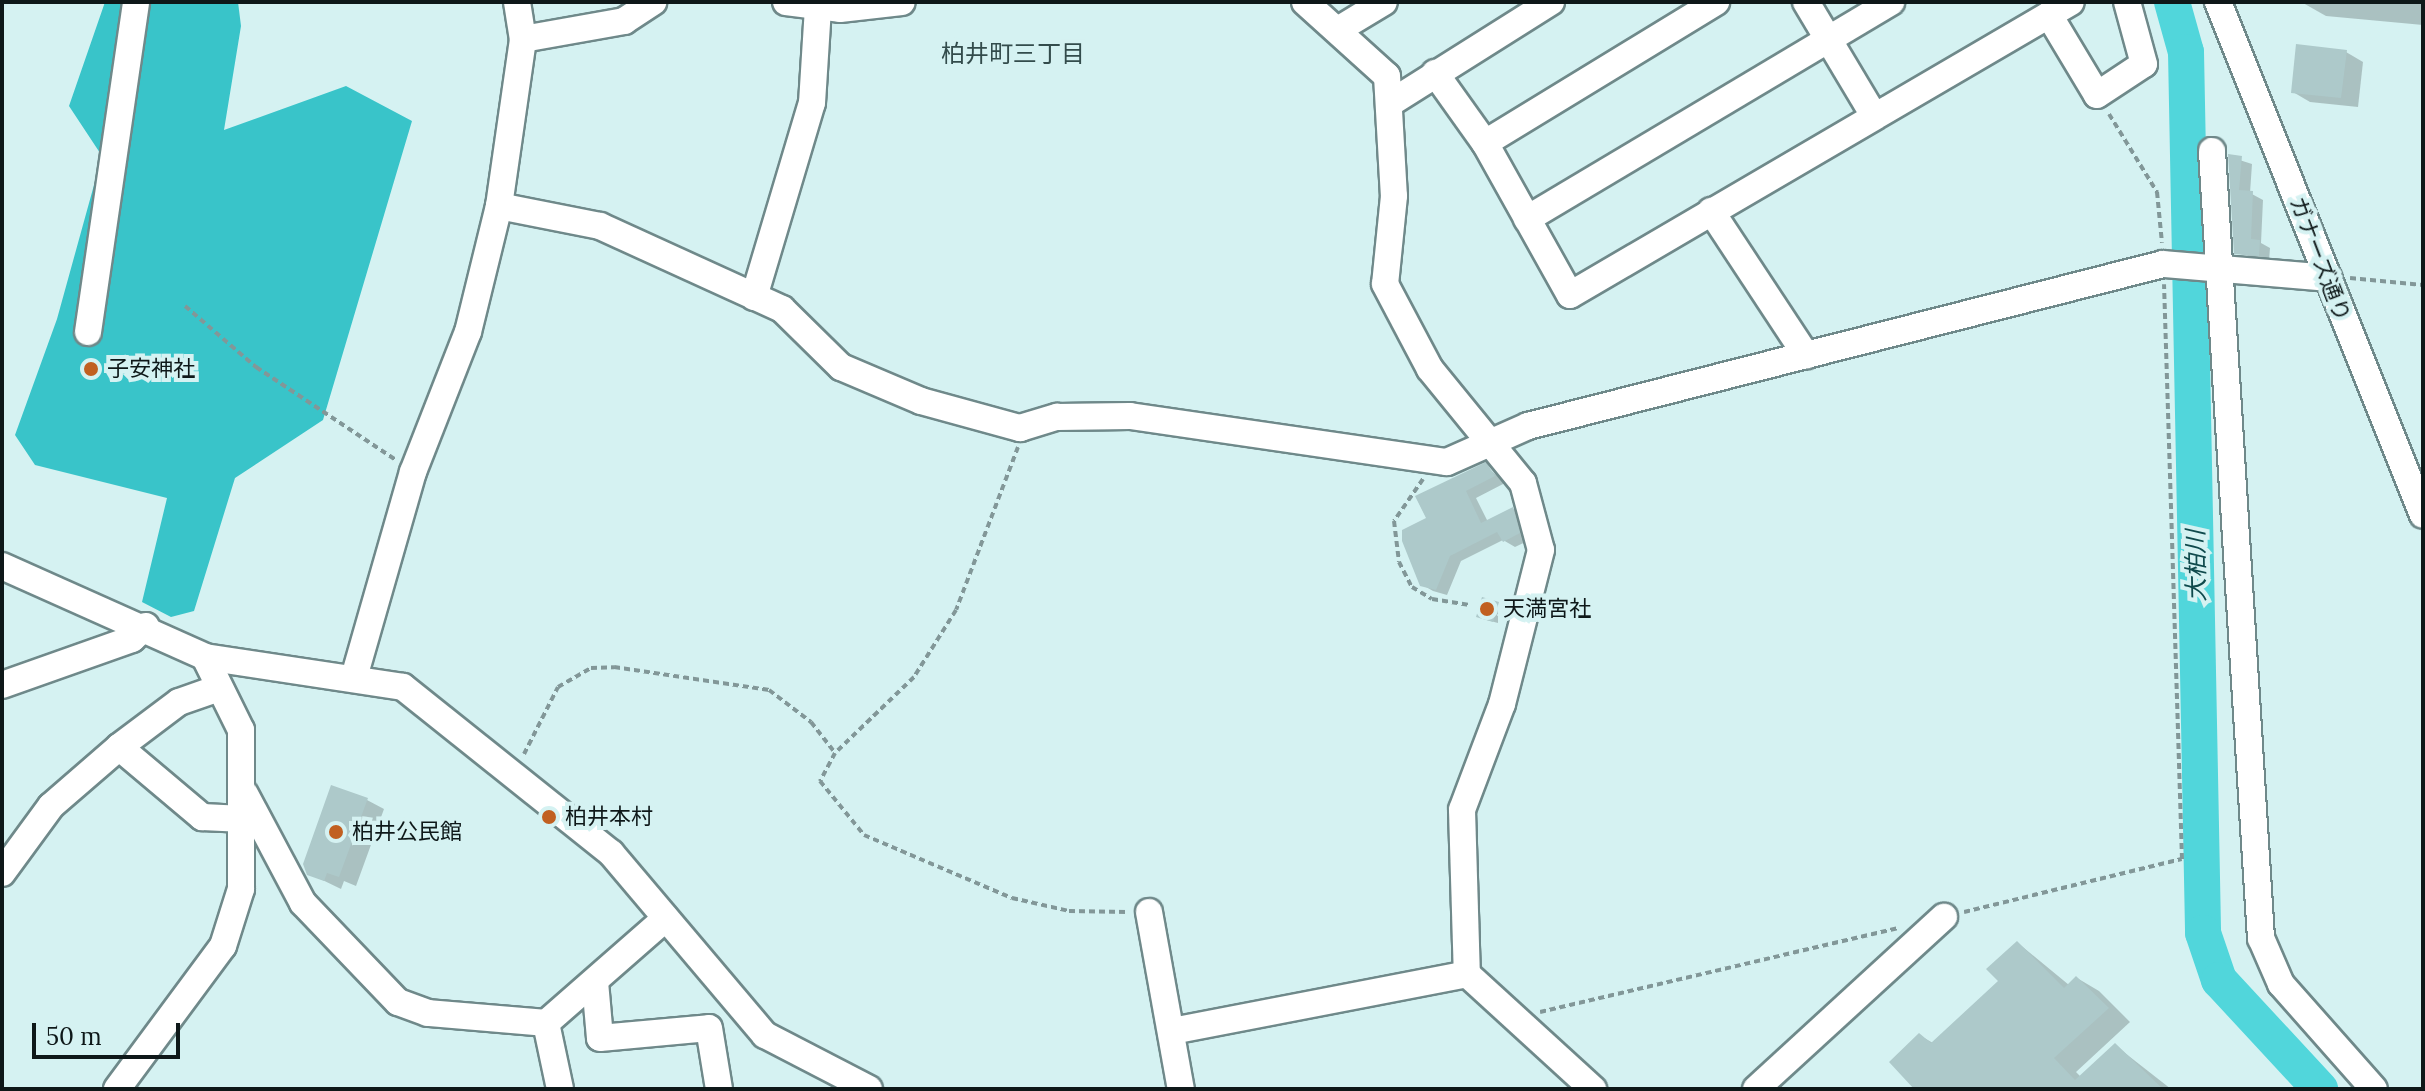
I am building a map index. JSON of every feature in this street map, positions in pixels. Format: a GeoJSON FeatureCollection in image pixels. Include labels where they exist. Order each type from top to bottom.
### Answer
{"type":"FeatureCollection","features":[{"type":"Feature","properties":{"kind":"street"},"geometry":{"type":"LineString","coordinates":[[88,332],[136,2]]}},
{"type":"Feature","properties":{"kind":"street"},"geometry":{"type":"LineString","coordinates":[[355,674],[413,472],[468,332],[499,206],[523,39],[517,2]]}},
{"type":"Feature","properties":{"kind":"street"},"geometry":{"type":"LineString","coordinates":[[523,39],[624,21],[653,2]]}},
{"type":"Feature","properties":{"kind":"street"},"geometry":{"type":"LineString","coordinates":[[786,2],[818,8],[902,2]]}},
{"type":"Feature","properties":{"kind":"street"},"geometry":{"type":"LineString","coordinates":[[1305,2],[1341,28],[1387,76],[1392,102],[1394,196],[1385,284],[1430,369],[1523,483],[1541,550],[1502,704],[1462,810],[1467,974],[1593,1089]]}},
{"type":"Feature","properties":{"kind":"street"},"geometry":{"type":"LineString","coordinates":[[1341,28],[1384,2]]}},
{"type":"Feature","properties":{"kind":"street"},"geometry":{"type":"LineString","coordinates":[[1392,102],[1551,2]]}},
{"type":"Feature","properties":{"kind":"street"},"geometry":{"type":"LineString","coordinates":[[1485,143],[1716,2]]}},
{"type":"Feature","properties":{"kind":"street"},"geometry":{"type":"LineString","coordinates":[[1806,2],[1873,114]]}},
{"type":"Feature","properties":{"kind":"street"},"geometry":{"type":"LineString","coordinates":[[1527,219],[1891,2]]}},
{"type":"Feature","properties":{"kind":"street"},"geometry":{"type":"LineString","coordinates":[[1435,73],[1485,143],[1570,295],[1873,114],[2060,9],[2097,95],[2144,64],[2127,2]]}},
{"type":"Feature","properties":{"kind":"street","name":"ガナーズ通り"},"geometry":{"type":"LineString","coordinates":[[2218,2],[2423,515]]}},
{"type":"Feature","properties":{"kind":"street"},"geometry":{"type":"LineString","coordinates":[[754,297],[812,103],[818,8]]}},
{"type":"Feature","properties":{"kind":"street"},"geometry":{"type":"LineString","coordinates":[[2212,151],[2261,938],[2281,984],[2374,1089]]}},
{"type":"Feature","properties":{"kind":"street"},"geometry":{"type":"LineString","coordinates":[[499,206],[600,226],[782,309],[841,367],[921,401],[1020,428],[1057,417],[1130,416],[1447,462],[1491,442],[1806,355],[2163,264],[2217,265],[2328,278]]}},
{"type":"Feature","properties":{"kind":"street"},"geometry":{"type":"LineString","coordinates":[[1711,211],[1806,355]]}},
{"type":"Feature","properties":{"kind":"street"},"geometry":{"type":"LineString","coordinates":[[2,566],[146,626],[205,657],[252,668],[355,674],[403,687],[611,853],[765,1035],[869,1089]]}},
{"type":"Feature","properties":{"kind":"street"},"geometry":{"type":"LineString","coordinates":[[2,685],[132,639],[146,626]]}},
{"type":"Feature","properties":{"kind":"street"},"geometry":{"type":"LineString","coordinates":[[117,1089],[223,946],[241,889],[244,806],[241,730],[205,657]]}},
{"type":"Feature","properties":{"kind":"street"},"geometry":{"type":"LineString","coordinates":[[2,873],[51,806],[119,747],[179,702],[219,688]]}},
{"type":"Feature","properties":{"kind":"street"},"geometry":{"type":"LineString","coordinates":[[119,747],[202,817],[244,806]]}},
{"type":"Feature","properties":{"kind":"street"},"geometry":{"type":"LineString","coordinates":[[244,806],[303,903],[398,1002],[428,1013],[546,1023],[666,918]]}},
{"type":"Feature","properties":{"kind":"street"},"geometry":{"type":"LineString","coordinates":[[1149,912],[1181,1089]]}},
{"type":"Feature","properties":{"kind":"street"},"geometry":{"type":"LineString","coordinates":[[1756,1089],[1944,917]]}},
{"type":"Feature","properties":{"kind":"street"},"geometry":{"type":"LineString","coordinates":[[1172,1031],[1467,974]]}},
{"type":"Feature","properties":{"kind":"street"},"geometry":{"type":"LineString","coordinates":[[595,982],[600,1038],[709,1028],[719,1089]]}},
{"type":"Feature","properties":{"kind":"street"},"geometry":{"type":"LineString","coordinates":[[546,1023],[551,1083]]}},
{"type":"Feature","properties":{"kind":"path"},"geometry":{"type":"LineString","coordinates":[[1514,1018],[2182,859],[2163,264],[2157,192],[2097,95]]}},
{"type":"Feature","properties":{"kind":"path"},"geometry":{"type":"LineString","coordinates":[[2328,278],[2423,285]]}},
{"type":"Feature","properties":{"kind":"path"},"geometry":{"type":"LineString","coordinates":[[185,306],[256,367],[413,472]]}},
{"type":"Feature","properties":{"kind":"path"},"geometry":{"type":"LineString","coordinates":[[1020,428],[1015,469],[975,547],[956,610],[914,677],[835,753],[820,781],[864,835],[1012,898],[1069,911],[1149,912]]}},
{"type":"Feature","properties":{"kind":"path"},"geometry":{"type":"LineString","coordinates":[[1447,462],[1404,500],[1395,546],[1412,587],[1432,599],[1470,605]]}},
{"type":"Feature","properties":{"kind":"path"},"geometry":{"type":"LineString","coordinates":[[516,777],[558,687],[591,668],[769,690],[811,722],[835,753]]}},
{"type":"Feature","properties":{"kind":"shaded area"},"geometry":{"type":"Polygon","coordinates":[[[105,2],[238,2],[241,26],[224,130],[346,86],[412,121],[323,420],[235,478],[194,611],[171,617],[142,602],[167,498],[35,465],[15,435],[57,319],[102,156],[69,106],[105,2]]]}},
{"type":"Feature","properties":{"kind":"building"},"geometry":{"type":"Polygon","coordinates":[[[2296,44],[2347,50],[2341,98],[2291,93],[2296,44]]]}},
{"type":"Feature","properties":{"kind":"building"},"geometry":{"type":"Polygon","coordinates":[[[2228,154],[2242,156],[2239,190],[2253,191],[2251,239],[2260,240],[2259,256],[2234,254],[2228,154]]]}},
{"type":"Feature","properties":{"kind":"building"},"geometry":{"type":"Polygon","coordinates":[[[1486,462],[1495,476],[1466,491],[1481,523],[1513,507],[1520,533],[1503,542],[1497,532],[1450,556],[1436,590],[1420,586],[1402,541],[1402,530],[1426,518],[1415,496],[1486,462]]]}},
{"type":"Feature","properties":{"kind":"building"},"geometry":{"type":"Polygon","coordinates":[[[1482,597],[1499,602],[1493,622],[1476,617],[1482,597]]]}},
{"type":"Feature","properties":{"kind":"building"},"geometry":{"type":"Polygon","coordinates":[[[331,785],[368,798],[339,877],[327,873],[324,881],[307,875],[303,864],[331,785]]]}},
{"type":"Feature","properties":{"kind":"building"},"geometry":{"type":"Polygon","coordinates":[[[2017,941],[2064,988],[2076,976],[2109,1008],[2054,1058],[2075,1080],[2115,1043],[2163,1089],[1914,1089],[1889,1062],[1919,1033],[1931,1043],[1998,981],[1986,969],[2017,941]]]}},
{"type":"Feature","properties":{"kind":"waterway","name":"大柏川"},"geometry":{"type":"LineString","coordinates":[[2172,2],[2186,52],[2203,933],[2219,980],[2320,1089]]}},
{"type":"Feature","properties":{"kind":"place","name":"子安神社"},"geometry":{"type":"Point","coordinates":[91,369]}},
{"type":"Feature","properties":{"kind":"place","name":"天満宮社"},"geometry":{"type":"Point","coordinates":[1487,609]}},
{"type":"Feature","properties":{"kind":"place","name":"柏井本村"},"geometry":{"type":"Point","coordinates":[549,817]}},
{"type":"Feature","properties":{"kind":"place","name":"柏井公民館"},"geometry":{"type":"Point","coordinates":[336,832]}},
{"type":"Feature","properties":{"kind":"district","name":"柏井町三丁目"},"geometry":{"type":"Point","coordinates":[1013,54]}}]}
